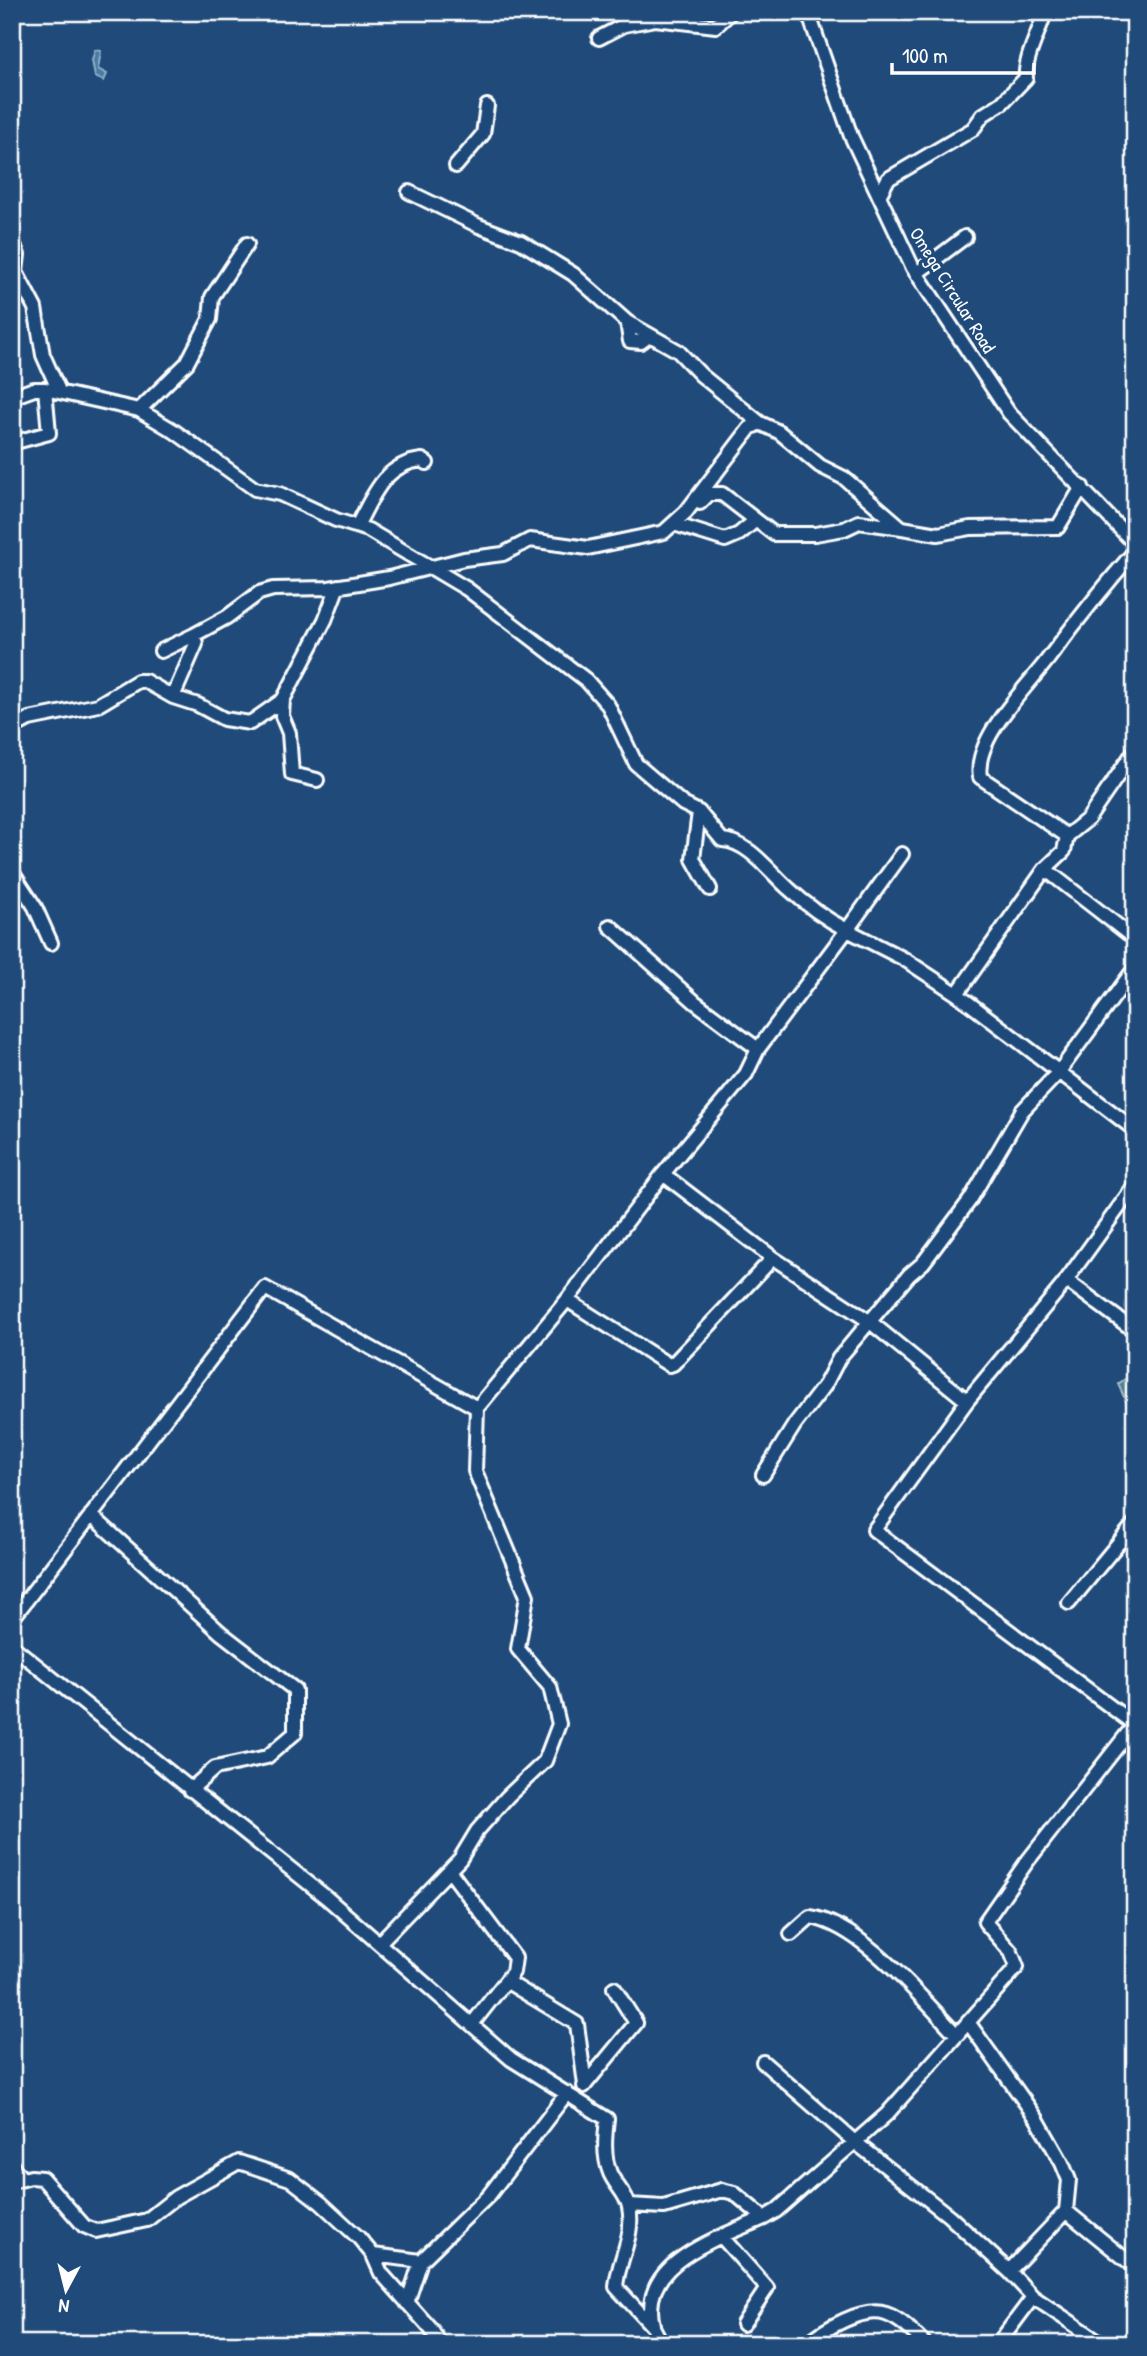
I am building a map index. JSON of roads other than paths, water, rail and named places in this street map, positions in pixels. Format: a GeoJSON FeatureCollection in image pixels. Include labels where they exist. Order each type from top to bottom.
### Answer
{"type":"FeatureCollection","features":[{"type":"Feature","properties":{"kind":"street"},"geometry":{"type":"LineString","coordinates":[[599,38],[624,25],[648,19],[716,26],[731,12]]}},
{"type":"Feature","properties":{"kind":"street","name":"Omega Circular Road"},"geometry":{"type":"LineString","coordinates":[[808,12],[846,125],[917,273],[1009,413],[1135,544]]}},
{"type":"Feature","properties":{"kind":"street"},"geometry":{"type":"LineString","coordinates":[[879,197],[888,179],[973,129],[984,115],[1015,92],[1026,78],[1025,64],[1037,41],[1045,12]]}},
{"type":"Feature","properties":{"kind":"street"},"geometry":{"type":"LineString","coordinates":[[456,166],[483,134],[487,106]]}},
{"type":"Feature","properties":{"kind":"street"},"geometry":{"type":"LineString","coordinates":[[410,192],[521,242],[588,285],[627,322],[649,337],[678,351],[701,375],[760,423],[779,432],[820,466],[844,478],[902,528]]}},
{"type":"Feature","properties":{"kind":"street"},"geometry":{"type":"LineString","coordinates":[[917,273],[965,237]]}},
{"type":"Feature","properties":{"kind":"street"},"geometry":{"type":"LineString","coordinates":[[12,240],[18,255],[16,272],[36,308],[43,355],[60,391]]}},
{"type":"Feature","properties":{"kind":"street"},"geometry":{"type":"LineString","coordinates":[[139,410],[187,363],[210,319],[212,297],[247,244]]}},
{"type":"Feature","properties":{"kind":"street"},"geometry":{"type":"LineString","coordinates":[[12,443],[49,433],[45,389]]}},
{"type":"Feature","properties":{"kind":"street"},"geometry":{"type":"LineString","coordinates":[[12,397],[45,389],[139,410],[174,431],[255,489],[280,495],[368,530],[467,589],[586,680],[608,705],[636,764],[683,804],[699,812],[722,840],[730,841],[755,857],[800,899],[847,930],[904,959],[957,994],[1135,1130]]}},
{"type":"Feature","properties":{"kind":"street"},"geometry":{"type":"LineString","coordinates":[[686,512],[750,428],[760,423]]}},
{"type":"Feature","properties":{"kind":"street"},"geometry":{"type":"LineString","coordinates":[[357,526],[384,478],[395,467],[422,460],[427,463]]}},
{"type":"Feature","properties":{"kind":"street"},"geometry":{"type":"LineString","coordinates":[[674,524],[736,544],[752,536],[815,534],[839,530],[859,522],[938,534],[970,528],[1058,527],[1082,487]]}},
{"type":"Feature","properties":{"kind":"street"},"geometry":{"type":"LineString","coordinates":[[161,651],[227,617],[258,593],[338,586],[432,569],[464,559],[503,554],[530,540],[600,547],[652,536],[674,524],[709,494],[718,493],[737,503],[774,534]]}},
{"type":"Feature","properties":{"kind":"street"},"geometry":{"type":"LineString","coordinates":[[725,540],[739,534],[756,520]]}},
{"type":"Feature","properties":{"kind":"street"},"geometry":{"type":"LineString","coordinates":[[1067,836],[980,777],[978,764],[1007,709],[1051,657],[1080,614],[1135,551]]}},
{"type":"Feature","properties":{"kind":"street"},"geometry":{"type":"LineString","coordinates":[[317,780],[292,774],[289,733],[282,716],[283,700],[325,620],[338,586]]}},
{"type":"Feature","properties":{"kind":"street"},"geometry":{"type":"LineString","coordinates":[[173,697],[196,644],[194,635]]}},
{"type":"Feature","properties":{"kind":"street"},"geometry":{"type":"LineString","coordinates":[[12,728],[29,719],[98,705],[138,681],[145,681],[173,697],[198,705],[224,719],[250,723],[283,700]]}},
{"type":"Feature","properties":{"kind":"street"},"geometry":{"type":"LineString","coordinates":[[957,994],[1045,869],[1064,851],[1067,836],[1087,819],[1135,750]]}},
{"type":"Feature","properties":{"kind":"street"},"geometry":{"type":"LineString","coordinates":[[699,812],[693,859],[710,889]]}},
{"type":"Feature","properties":{"kind":"street"},"geometry":{"type":"LineString","coordinates":[[379,1943],[449,1870],[477,1830],[545,1761],[559,1724],[550,1687],[519,1649],[527,1596],[475,1471],[477,1408],[567,1300],[663,1174],[746,1074],[758,1049],[902,854]]}},
{"type":"Feature","properties":{"kind":"street"},"geometry":{"type":"LineString","coordinates":[[1045,869],[1135,939]]}},
{"type":"Feature","properties":{"kind":"street"},"geometry":{"type":"LineString","coordinates":[[12,872],[35,907],[51,943]]}},
{"type":"Feature","properties":{"kind":"street"},"geometry":{"type":"LineString","coordinates":[[610,926],[695,1002],[758,1049]]}},
{"type":"Feature","properties":{"kind":"street"},"geometry":{"type":"LineString","coordinates":[[762,1475],[795,1424],[825,1385],[839,1357],[931,1253],[970,1200],[1022,1111],[1058,1073],[1135,968]]}},
{"type":"Feature","properties":{"kind":"street"},"geometry":{"type":"LineString","coordinates":[[663,1174],[773,1258],[869,1321],[967,1401]]}},
{"type":"Feature","properties":{"kind":"street"},"geometry":{"type":"LineString","coordinates":[[653,2327],[649,2309],[667,2270],[701,2244],[764,2218],[856,2143],[887,2114],[1017,1967],[1011,1952],[985,1922],[1026,1864],[1135,1725],[874,1530],[967,1401],[1066,1280],[1135,1185]]}},
{"type":"Feature","properties":{"kind":"street"},"geometry":{"type":"LineString","coordinates":[[567,1300],[669,1365],[673,1364],[773,1258]]}},
{"type":"Feature","properties":{"kind":"street"},"geometry":{"type":"LineString","coordinates":[[1066,1280],[1135,1331]]}},
{"type":"Feature","properties":{"kind":"street"},"geometry":{"type":"LineString","coordinates":[[12,1619],[265,1288],[477,1408]]}},
{"type":"Feature","properties":{"kind":"street"},"geometry":{"type":"LineString","coordinates":[[91,1516],[221,1633],[295,1690],[295,1733],[267,1757],[215,1768],[190,1790]]}},
{"type":"Feature","properties":{"kind":"street"},"geometry":{"type":"LineString","coordinates":[[1069,1603],[1135,1523]]}},
{"type":"Feature","properties":{"kind":"street"},"geometry":{"type":"LineString","coordinates":[[12,1646],[379,1943],[511,2059],[607,2119],[604,2143],[609,2172],[629,2205],[630,2240],[617,2271],[616,2287],[653,2327],[662,2344]]}},
{"type":"Feature","properties":{"kind":"street"},"geometry":{"type":"LineString","coordinates":[[449,1870],[515,1958],[513,1972],[472,2024]]}},
{"type":"Feature","properties":{"kind":"street"},"geometry":{"type":"LineString","coordinates":[[791,1934],[810,1917],[838,1924],[904,1979],[957,2035]]}},
{"type":"Feature","properties":{"kind":"street"},"geometry":{"type":"LineString","coordinates":[[506,1980],[577,2024],[585,2085]]}},
{"type":"Feature","properties":{"kind":"street"},"geometry":{"type":"LineString","coordinates":[[407,2303],[421,2261],[489,2195],[571,2095],[585,2085],[636,2023],[614,1988]]}},
{"type":"Feature","properties":{"kind":"street"},"geometry":{"type":"LineString","coordinates":[[968,2022],[1037,2119],[1069,2180],[1066,2211],[1009,2271]]}},
{"type":"Feature","properties":{"kind":"street"},"geometry":{"type":"LineString","coordinates":[[763,2062],[856,2143],[948,2216],[1009,2271],[1033,2297],[1103,2344]]}},
{"type":"Feature","properties":{"kind":"street"},"geometry":{"type":"LineString","coordinates":[[12,2166],[17,2180],[42,2178],[84,2226],[96,2231],[148,2220],[176,2197],[239,2162],[290,2179],[321,2203],[373,2255],[381,2273],[432,2329],[440,2344]]}},
{"type":"Feature","properties":{"kind":"street"},"geometry":{"type":"LineString","coordinates":[[629,2205],[664,2207],[722,2190],[734,2193],[764,2218]]}},
{"type":"Feature","properties":{"kind":"street"},"geometry":{"type":"LineString","coordinates":[[1066,2211],[1135,2267]]}},
{"type":"Feature","properties":{"kind":"street"},"geometry":{"type":"LineString","coordinates":[[721,2236],[767,2288],[743,2324]]}},
{"type":"Feature","properties":{"kind":"street"},"geometry":{"type":"LineString","coordinates":[[373,2255],[421,2261]]}},
{"type":"Feature","properties":{"kind":"street"},"geometry":{"type":"LineString","coordinates":[[999,2344],[1033,2297]]}},
{"type":"Feature","properties":{"kind":"street"},"geometry":{"type":"LineString","coordinates":[[807,2344],[824,2329],[857,2316],[885,2313],[906,2326],[925,2344]]}},
{"type":"Feature","properties":{"kind":"water"},"geometry":{"type":"Polygon","coordinates":[[[95,50],[101,51],[98,69],[107,74],[104,81],[95,77],[92,60],[95,50]]]}}]}
